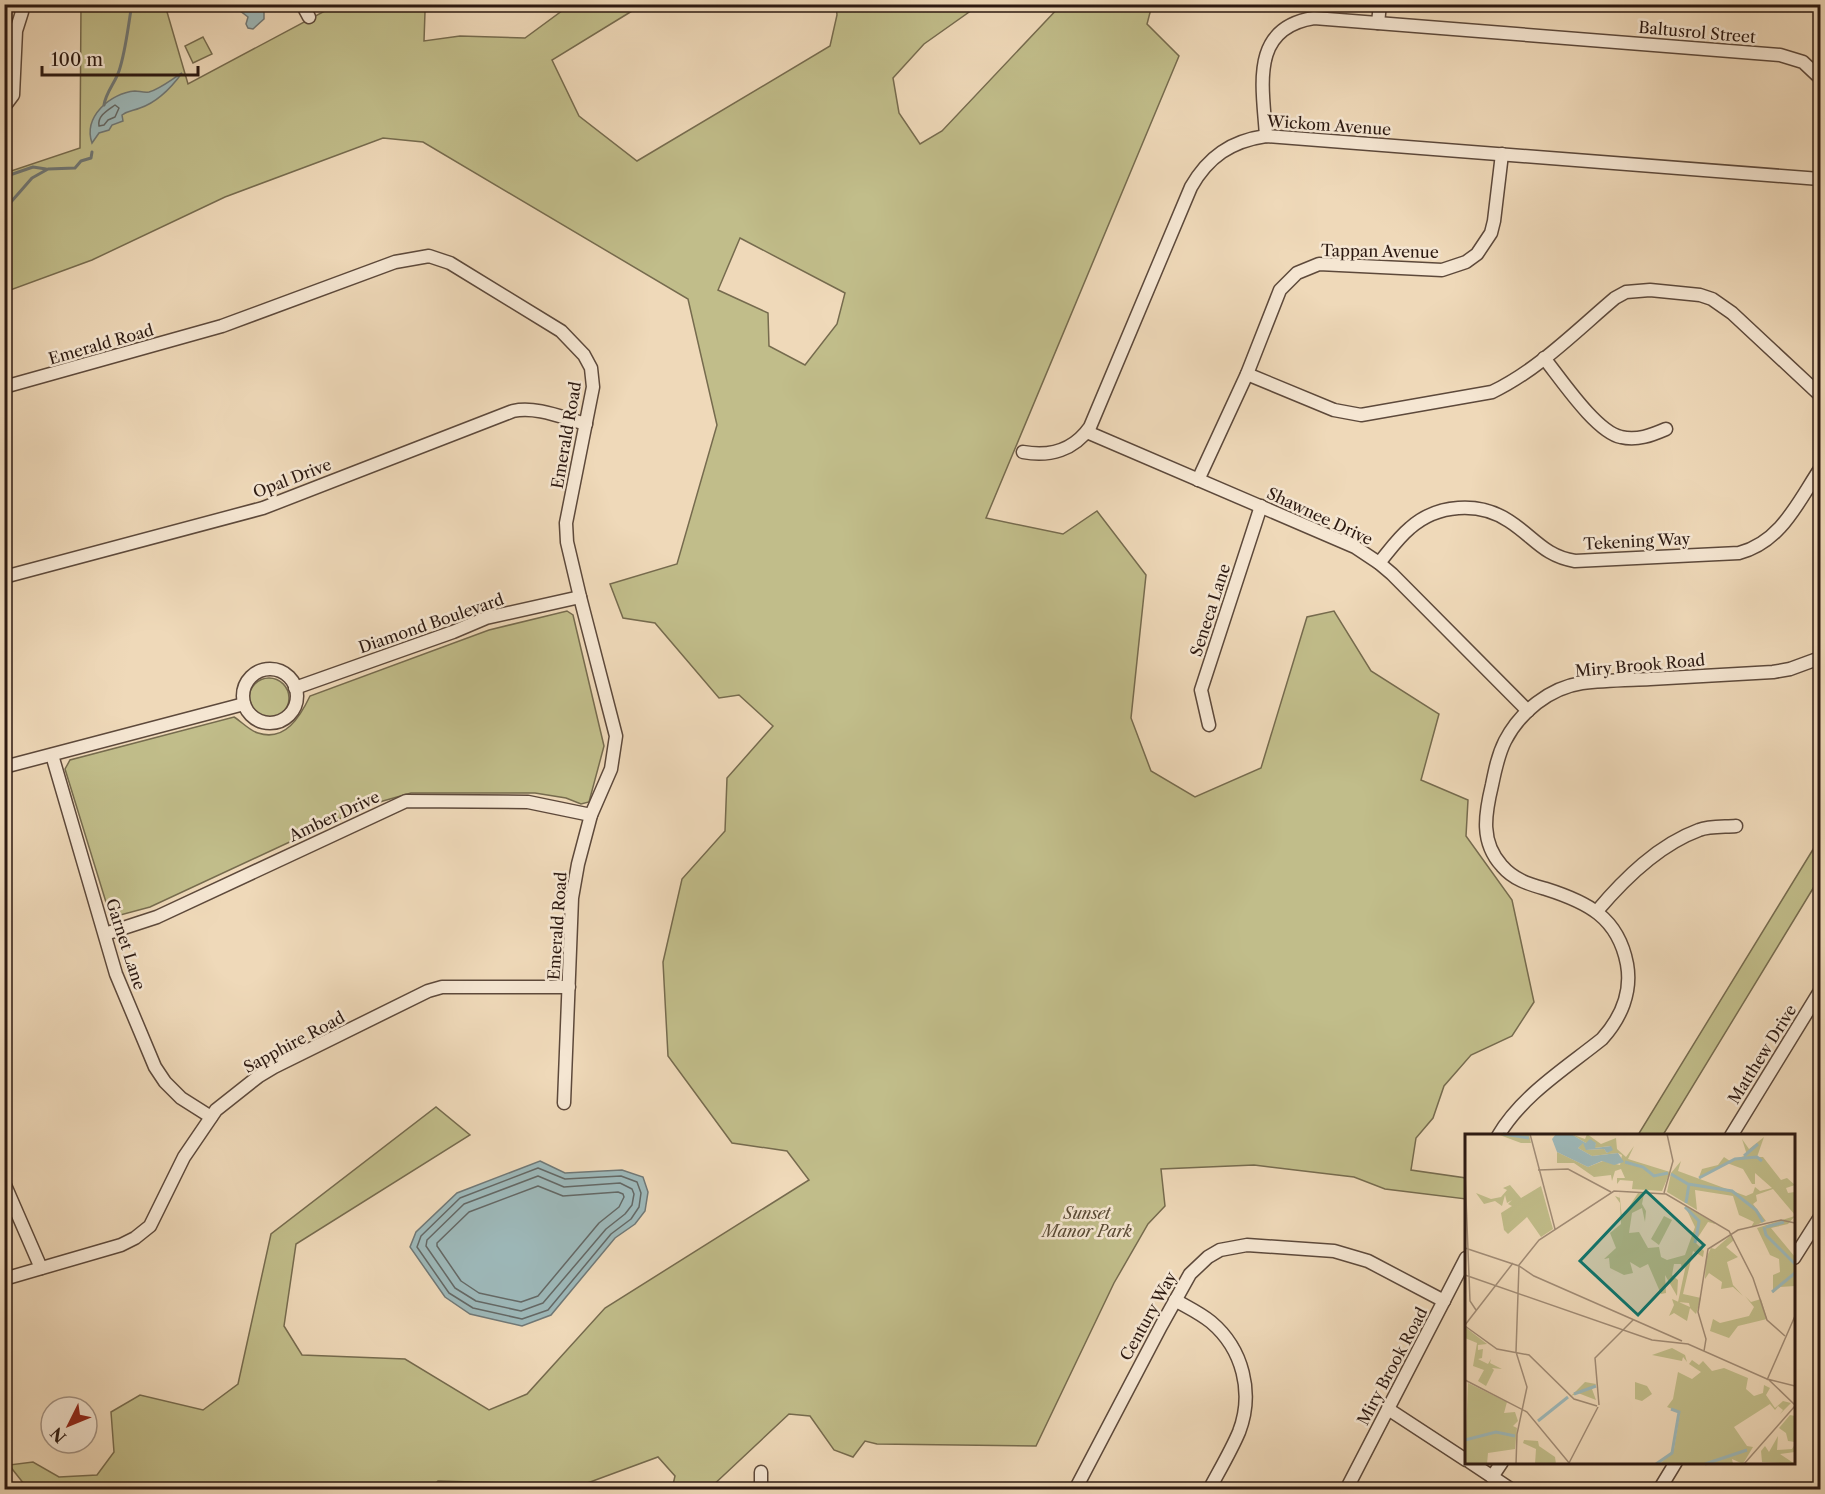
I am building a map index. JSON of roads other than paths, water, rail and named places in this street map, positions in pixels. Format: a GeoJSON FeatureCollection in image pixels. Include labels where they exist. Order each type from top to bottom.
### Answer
{"type":"FeatureCollection","features":[{"type":"Feature","properties":{"kind":"street"},"geometry":{"type":"LineString","coordinates":[[4,107],[13,95],[16,31],[22,4]]}},
{"type":"Feature","properties":{"kind":"street"},"geometry":{"type":"LineString","coordinates":[[302,4],[309,17]]}},
{"type":"Feature","properties":{"kind":"street"},"geometry":{"type":"LineString","coordinates":[[1378,23],[1380,4]]}},
{"type":"Feature","properties":{"kind":"street","name":"Baltusrol Street"},"geometry":{"type":"LineString","coordinates":[[1266,136],[1263,63],[1273,41],[1282,31],[1297,22],[1314,18],[1780,55],[1803,62],[1821,78]]}},
{"type":"Feature","properties":{"kind":"street","name":"Wickom Avenue"},"geometry":{"type":"LineString","coordinates":[[1087,432],[1198,174],[1209,161],[1228,147],[1251,138],[1266,136],[1820,179]]}},
{"type":"Feature","properties":{"kind":"street","name":"Tappan Avenue"},"geometry":{"type":"LineString","coordinates":[[1198,480],[1247,374],[1280,290],[1287,280],[1302,270],[1319,264],[1442,270],[1466,262],[1485,244],[1494,221],[1502,154]]}},
{"type":"Feature","properties":{"kind":"street","name":"Emerald Road"},"geometry":{"type":"LineString","coordinates":[[4,387],[222,326],[394,261],[429,256],[450,263],[561,331],[573,342],[591,368],[593,387],[566,523],[567,542],[579,597],[616,736],[611,769],[591,815],[572,898],[564,1103]]}},
{"type":"Feature","properties":{"kind":"street"},"geometry":{"type":"LineString","coordinates":[[1247,374],[1334,410],[1361,415],[1492,392],[1505,386],[1544,358],[1615,298],[1626,292],[1650,290],[1700,295],[1717,302],[1821,395]]}},
{"type":"Feature","properties":{"kind":"street"},"geometry":{"type":"LineString","coordinates":[[1544,358],[1596,422],[1612,435],[1635,438],[1666,429]]}},
{"type":"Feature","properties":{"kind":"street","name":"Opal Drive"},"geometry":{"type":"LineString","coordinates":[[4,578],[262,508],[513,411],[523,409],[538,411],[586,424]]}},
{"type":"Feature","properties":{"kind":"street"},"geometry":{"type":"LineString","coordinates":[[1023,452],[1043,454],[1055,452],[1068,447],[1087,432]]}},
{"type":"Feature","properties":{"kind":"street","name":"Shawnee Drive"},"geometry":{"type":"LineString","coordinates":[[1087,432],[1355,547],[1379,563],[1528,711]]}},
{"type":"Feature","properties":{"kind":"street","name":"Tekening Way"},"geometry":{"type":"LineString","coordinates":[[1379,563],[1409,528],[1421,520],[1450,509],[1466,508],[1496,514],[1510,521],[1552,554],[1575,561],[1739,553],[1763,543],[1777,532],[1821,469]]}},
{"type":"Feature","properties":{"kind":"street","name":"Seneca Lane"},"geometry":{"type":"LineString","coordinates":[[1209,725],[1201,690],[1261,506]]}},
{"type":"Feature","properties":{"kind":"street","name":"Diamond Boulevard"},"geometry":{"type":"LineString","coordinates":[[295,688],[486,618],[579,597]]}},
{"type":"Feature","properties":{"kind":"street","name":"Miry Brook Road"},"geometry":{"type":"LineString","coordinates":[[1499,1134],[1524,1102],[1602,1039],[1612,1028],[1620,1014],[1628,984],[1625,954],[1613,928],[1597,911],[1573,898],[1525,883],[1512,876],[1494,856],[1488,843],[1485,815],[1498,759],[1513,728],[1528,711],[1551,694],[1581,683],[1773,672],[1790,669],[1821,658]]}},
{"type":"Feature","properties":{"kind":"street"},"geometry":{"type":"LineString","coordinates":[[261,670],[282,672],[295,688],[296,702],[293,709],[279,722],[262,722],[248,713],[244,704],[243,691],[246,684],[254,674],[261,670]]}},
{"type":"Feature","properties":{"kind":"street"},"geometry":{"type":"LineString","coordinates":[[4,767],[244,704]]}},
{"type":"Feature","properties":{"kind":"street","name":"Garnet Lane"},"geometry":{"type":"LineString","coordinates":[[52,755],[116,974],[155,1067],[165,1082],[181,1098],[211,1117]]}},
{"type":"Feature","properties":{"kind":"street","name":"Amber Drive"},"geometry":{"type":"LineString","coordinates":[[105,934],[157,917],[406,801],[528,802],[591,815]]}},
{"type":"Feature","properties":{"kind":"street"},"geometry":{"type":"LineString","coordinates":[[1597,911],[1635,871],[1678,841],[1700,830],[1736,826]]}},
{"type":"Feature","properties":{"kind":"street","name":"Sapphire Road"},"geometry":{"type":"LineString","coordinates":[[4,1279],[120,1245],[135,1238],[150,1226],[184,1157],[216,1110],[274,1067],[428,991],[442,987],[569,987]]}},
{"type":"Feature","properties":{"kind":"street","name":"Matthew Drive"},"geometry":{"type":"LineString","coordinates":[[1732,1134],[1821,991]]}},
{"type":"Feature","properties":{"kind":"street"},"geometry":{"type":"LineString","coordinates":[[4,1183],[41,1268]]}},
{"type":"Feature","properties":{"kind":"street"},"geometry":{"type":"LineString","coordinates":[[1795,1256],[1821,1217]]}},
{"type":"Feature","properties":{"kind":"street","name":"Century Way"},"geometry":{"type":"LineString","coordinates":[[1075,1490],[1190,1274],[1208,1257],[1221,1250],[1247,1245],[1334,1251],[1353,1255],[1444,1301]]}},
{"type":"Feature","properties":{"kind":"street","name":"Miry Brook Road"},"geometry":{"type":"LineString","coordinates":[[1346,1490],[1465,1262]]}},
{"type":"Feature","properties":{"kind":"street"},"geometry":{"type":"LineString","coordinates":[[1175,1300],[1209,1320],[1220,1330],[1238,1357],[1246,1387],[1246,1404],[1239,1433],[1209,1490]]}},
{"type":"Feature","properties":{"kind":"street"},"geometry":{"type":"LineString","coordinates":[[1388,1408],[1465,1459]]}},
{"type":"Feature","properties":{"kind":"street"},"geometry":{"type":"LineString","coordinates":[[1473,1464],[1512,1490]]}},
{"type":"Feature","properties":{"kind":"street"},"geometry":{"type":"LineString","coordinates":[[1492,1477],[1501,1464]]}},
{"type":"Feature","properties":{"kind":"street"},"geometry":{"type":"LineString","coordinates":[[1659,1490],[1675,1464]]}},
{"type":"Feature","properties":{"kind":"street"},"geometry":{"type":"LineString","coordinates":[[761,1472],[761,1490]]}},
{"type":"Feature","properties":{"kind":"water"},"geometry":{"type":"Polygon","coordinates":[[[238,5],[258,7],[264,11],[264,19],[253,29],[248,28],[246,24],[248,17],[239,10],[238,5]]]}},
{"type":"Feature","properties":{"kind":"water"},"geometry":{"type":"Polygon","coordinates":[[[182,73],[158,98],[122,115],[123,121],[99,133],[92,143],[91,124],[108,101],[116,96],[135,91],[153,91],[182,73]]]}},
{"type":"Feature","properties":{"kind":"water"},"geometry":{"type":"Polygon","coordinates":[[[540,1161],[565,1173],[622,1170],[643,1177],[648,1192],[645,1211],[635,1224],[615,1238],[551,1315],[522,1326],[470,1314],[445,1297],[410,1247],[416,1232],[457,1193],[540,1161]]]}},
{"type":"Feature","properties":{"kind":"waterway"},"geometry":{"type":"LineString","coordinates":[[104,105],[121,63],[132,4]]}},
{"type":"Feature","properties":{"kind":"waterway"},"geometry":{"type":"LineString","coordinates":[[4,210],[32,178],[48,169],[75,168],[81,161],[91,158],[92,152]]}},
{"type":"Feature","properties":{"kind":"waterway"},"geometry":{"type":"LineString","coordinates":[[4,177],[33,167],[46,169]]}},
{"type":"Feature","properties":{"kind":"park label","name":"Sunset Manor Park"},"geometry":{"type":"Point","coordinates":[1087,1222]}}]}
